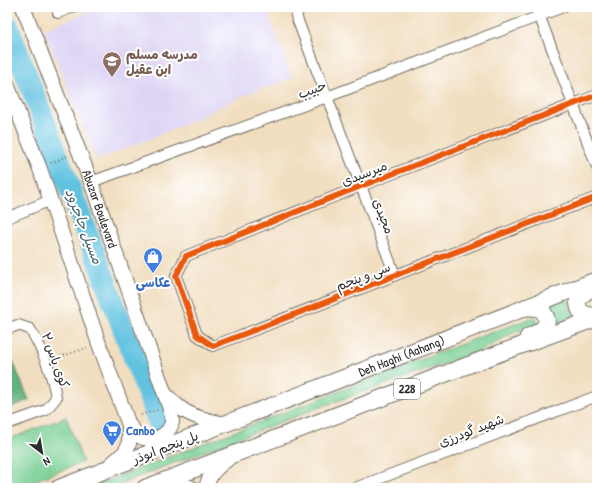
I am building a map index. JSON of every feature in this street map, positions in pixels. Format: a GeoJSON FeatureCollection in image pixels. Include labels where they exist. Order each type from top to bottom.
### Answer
{"type":"FeatureCollection","features":[{"type":"Feature","properties":{"kind":"main road","name":"Abuzar Boulevard"},"geometry":{"type":"LineString","coordinates":[[23,7],[91,182],[163,392],[165,411]]}},
{"type":"Feature","properties":{"kind":"main road"},"geometry":{"type":"LineString","coordinates":[[7,84],[51,200],[99,344],[129,425],[129,444],[125,452],[104,470]]}},
{"type":"Feature","properties":{"kind":"main road","name":"Deh Haghi (Aahang)"},"geometry":{"type":"LineString","coordinates":[[205,432],[597,280]]}},
{"type":"Feature","properties":{"kind":"main road"},"geometry":{"type":"LineString","coordinates":[[597,286],[584,293],[578,300],[578,306],[581,312],[597,317]]}},
{"type":"Feature","properties":{"kind":"main road"},"geometry":{"type":"LineString","coordinates":[[504,350],[513,344],[537,333],[547,322],[547,318],[542,310],[526,307]]}},
{"type":"Feature","properties":{"kind":"main road","name":"228"},"geometry":{"type":"LineString","coordinates":[[145,488],[504,350],[597,317]]}},
{"type":"Feature","properties":{"kind":"main road"},"geometry":{"type":"LineString","coordinates":[[163,392],[182,410],[202,419],[225,424]]}},
{"type":"Feature","properties":{"kind":"main road"},"geometry":{"type":"LineString","coordinates":[[129,425],[142,438],[156,438],[165,434],[172,422],[165,411]]}},
{"type":"Feature","properties":{"kind":"main road","name":"پل پنجم ابوذر"},"geometry":{"type":"LineString","coordinates":[[104,470],[205,432]]}},
{"type":"Feature","properties":{"kind":"main road"},"geometry":{"type":"LineString","coordinates":[[206,488],[208,480],[214,471],[235,454]]}},
{"type":"Feature","properties":{"kind":"main road","name":"228"},"geometry":{"type":"LineString","coordinates":[[59,488],[104,470]]}},
{"type":"Feature","properties":{"kind":"main road"},"geometry":{"type":"LineString","coordinates":[[180,488],[192,488]]}},
{"type":"Feature","properties":{"kind":"street"},"geometry":{"type":"LineString","coordinates":[[58,13],[73,7]]}},
{"type":"Feature","properties":{"kind":"street","name":"مجیدی"},"geometry":{"type":"LineString","coordinates":[[300,7],[296,16],[395,275]]}},
{"type":"Feature","properties":{"kind":"street","name":"حبیب"},"geometry":{"type":"LineString","coordinates":[[91,182],[327,97],[538,12],[564,7]]}},
{"type":"Feature","properties":{"kind":"street"},"geometry":{"type":"LineString","coordinates":[[538,12],[597,167]]}},
{"type":"Feature","properties":{"kind":"street","name":"میرسیدی"},"geometry":{"type":"LineString","coordinates":[[176,276],[186,256],[361,186],[597,95]]}},
{"type":"Feature","properties":{"kind":"street","name":"سی و پنجم"},"geometry":{"type":"LineString","coordinates":[[176,276],[197,335],[213,346],[597,197]]}},
{"type":"Feature","properties":{"kind":"street"},"geometry":{"type":"LineString","coordinates":[[7,218],[51,200]]}},
{"type":"Feature","properties":{"kind":"street","name":"کوی یاس ۲"},"geometry":{"type":"LineString","coordinates":[[7,329],[18,325],[30,329],[37,339],[54,385],[56,398],[46,410],[7,424]]}},
{"type":"Feature","properties":{"kind":"street","name":"شهید گودرزی"},"geometry":{"type":"LineString","coordinates":[[355,488],[597,396]]}},
{"type":"Feature","properties":{"kind":"path"},"geometry":{"type":"LineString","coordinates":[[53,162],[69,155]]}},
{"type":"Feature","properties":{"kind":"path"},"geometry":{"type":"LineString","coordinates":[[45,361],[99,344]]}},
{"type":"Feature","properties":{"kind":"path"},"geometry":{"type":"LineString","coordinates":[[141,415],[165,411]]}},
{"type":"Feature","properties":{"kind":"shaded area"},"geometry":{"type":"Polygon","coordinates":[[[100,7],[266,7],[292,78],[245,95],[179,127],[97,160],[44,30],[100,7]]]}},
{"type":"Feature","properties":{"kind":"green space"},"geometry":{"type":"Polygon","coordinates":[[[573,294],[568,300],[570,307],[572,312],[582,318],[553,330],[555,315],[552,310],[545,305],[573,294]]]}},
{"type":"Feature","properties":{"kind":"green space"},"geometry":{"type":"Polygon","coordinates":[[[535,317],[539,321],[536,325],[513,333],[479,352],[323,406],[135,478],[114,488],[88,488],[498,330],[535,317]]]}},
{"type":"Feature","properties":{"kind":"green space"},"geometry":{"type":"Polygon","coordinates":[[[7,347],[29,400],[7,409],[7,347]]]}},
{"type":"Feature","properties":{"kind":"green space"},"geometry":{"type":"Polygon","coordinates":[[[66,417],[83,462],[16,488],[9,488],[7,482],[7,440],[66,417]]]}},
{"type":"Feature","properties":{"kind":"waterway","name":"مسیل جاجرود"},"geometry":{"type":"LineString","coordinates":[[7,25],[161,428]]}},
{"type":"Feature","properties":{"kind":"cycle path"},"geometry":{"type":"LineString","coordinates":[[597,95],[361,186],[186,256],[176,276],[197,335],[213,346],[597,197]]}},
{"type":"Feature","properties":{"kind":"place","name":"مدرسه مسلم ابن عقیل"},"geometry":{"type":"Point","coordinates":[112,78]}},
{"type":"Feature","properties":{"kind":"place","name":"عکاسى"},"geometry":{"type":"Point","coordinates":[153,274]}},
{"type":"Feature","properties":{"kind":"place","name":"Canbo"},"geometry":{"type":"Point","coordinates":[112,447]}}]}
